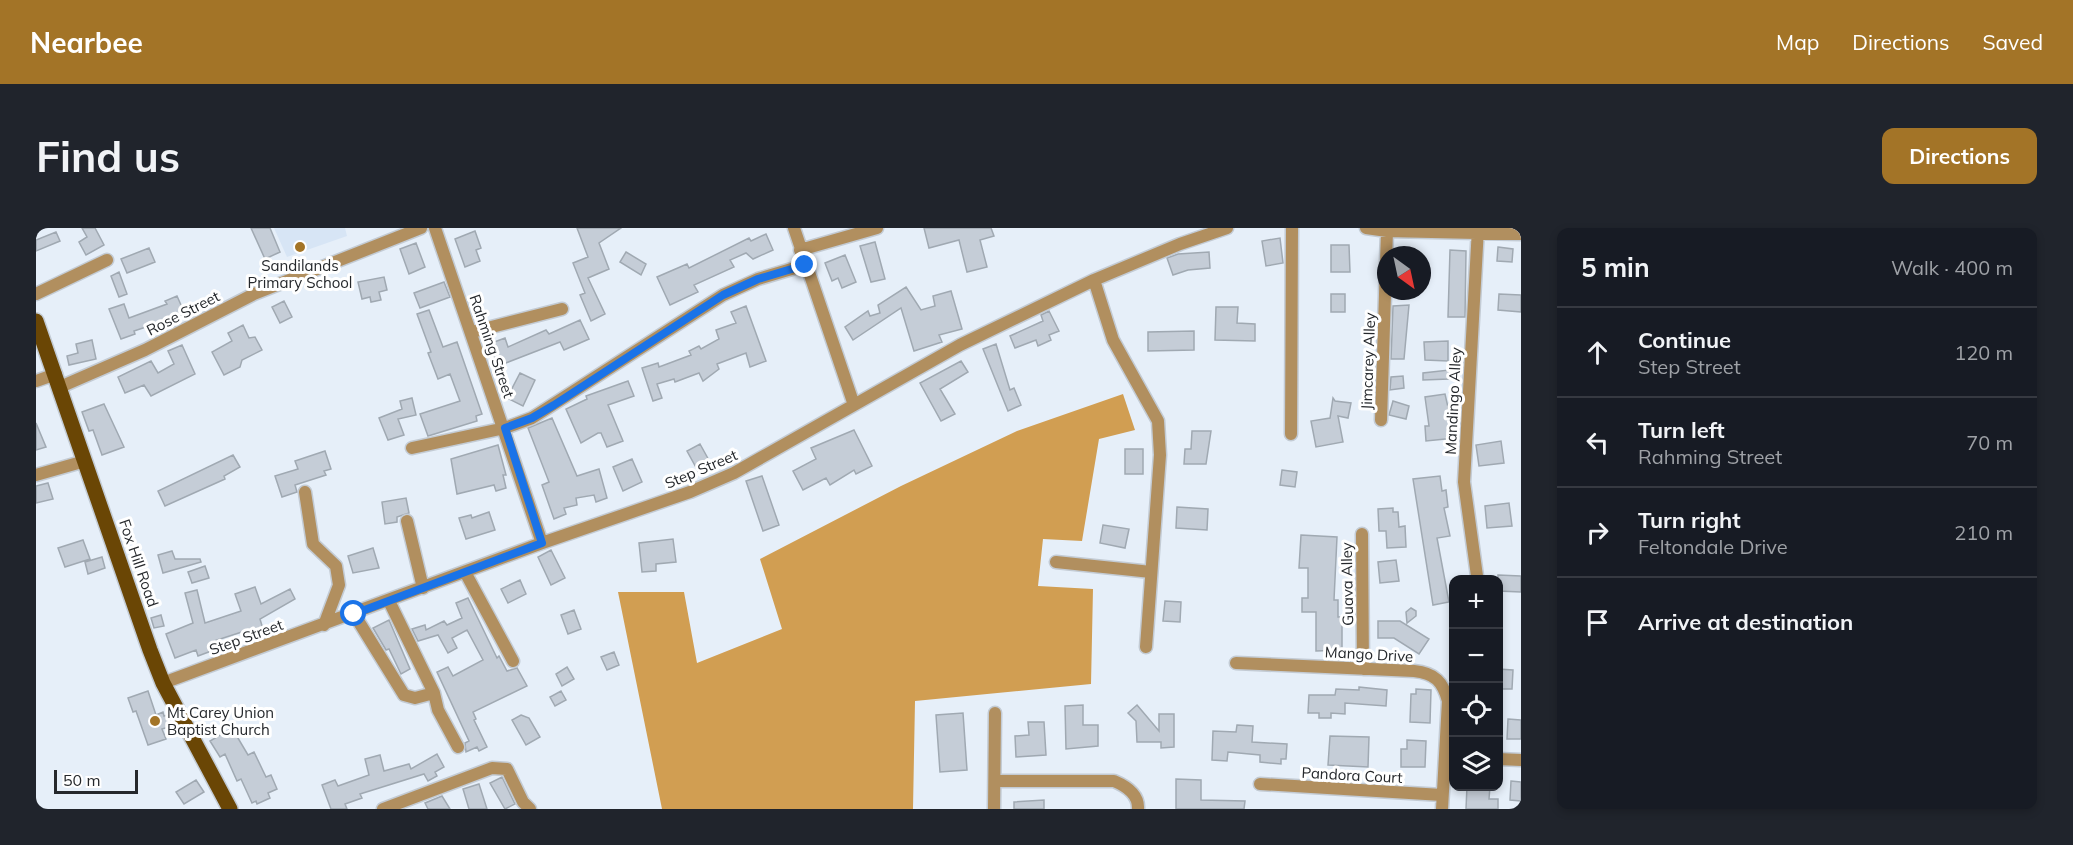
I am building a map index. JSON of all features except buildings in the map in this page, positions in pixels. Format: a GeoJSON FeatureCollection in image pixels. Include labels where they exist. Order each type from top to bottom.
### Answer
{"type":"FeatureCollection","features":[{"type":"Feature","properties":{"kind":"main road","name":"Fox Hill Road"},"geometry":{"type":"LineString","coordinates":[[36,321],[164,683],[230,809]]}},
{"type":"Feature","properties":{"kind":"street","name":"Rose Street"},"geometry":{"type":"LineString","coordinates":[[36,381],[58,380],[145,350],[254,294],[421,228]]}},
{"type":"Feature","properties":{"kind":"street","name":"Rahming Street"},"geometry":{"type":"LineString","coordinates":[[435,228],[505,428],[542,543]]}},
{"type":"Feature","properties":{"kind":"street"},"geometry":{"type":"LineString","coordinates":[[794,228],[854,405]]}},
{"type":"Feature","properties":{"kind":"street"},"geometry":{"type":"LineString","coordinates":[[800,250],[877,228]]}},
{"type":"Feature","properties":{"kind":"street","name":"Step Street"},"geometry":{"type":"LineString","coordinates":[[164,683],[542,543],[690,492],[734,473],[960,345],[1094,280],[1180,244],[1227,228]]}},
{"type":"Feature","properties":{"kind":"street"},"geometry":{"type":"LineString","coordinates":[[1291,434],[1292,228]]}},
{"type":"Feature","properties":{"kind":"street"},"geometry":{"type":"LineString","coordinates":[[1366,228],[1387,231],[1478,230],[1521,234]]}},
{"type":"Feature","properties":{"kind":"street","name":"Mandingo Alley"},"geometry":{"type":"LineString","coordinates":[[1477,575],[1464,482],[1478,230]]}},
{"type":"Feature","properties":{"kind":"street","name":"Jimcarey Alley"},"geometry":{"type":"LineString","coordinates":[[1381,420],[1387,231]]}},
{"type":"Feature","properties":{"kind":"street"},"geometry":{"type":"LineString","coordinates":[[36,294],[107,260]]}},
{"type":"Feature","properties":{"kind":"street"},"geometry":{"type":"LineString","coordinates":[[412,448],[505,428],[532,418],[723,295],[758,279],[805,265]]}},
{"type":"Feature","properties":{"kind":"street"},"geometry":{"type":"LineString","coordinates":[[1094,280],[1113,340],[1158,421],[1160,455],[1146,647]]}},
{"type":"Feature","properties":{"kind":"street"},"geometry":{"type":"LineString","coordinates":[[472,332],[562,309]]}},
{"type":"Feature","properties":{"kind":"street"},"geometry":{"type":"LineString","coordinates":[[36,475],[85,461]]}},
{"type":"Feature","properties":{"kind":"street"},"geometry":{"type":"LineString","coordinates":[[305,492],[313,544],[336,566],[339,585],[324,625]]}},
{"type":"Feature","properties":{"kind":"street"},"geometry":{"type":"LineString","coordinates":[[407,520],[423,588]]}},
{"type":"Feature","properties":{"kind":"street","name":"Guava Alley"},"geometry":{"type":"LineString","coordinates":[[1362,534],[1363,669]]}},
{"type":"Feature","properties":{"kind":"street"},"geometry":{"type":"LineString","coordinates":[[1056,562],[1151,572]]}},
{"type":"Feature","properties":{"kind":"street"},"geometry":{"type":"LineString","coordinates":[[465,572],[513,661]]}},
{"type":"Feature","properties":{"kind":"street"},"geometry":{"type":"LineString","coordinates":[[389,601],[434,693],[438,710],[458,747]]}},
{"type":"Feature","properties":{"kind":"street"},"geometry":{"type":"LineString","coordinates":[[354,614],[404,694],[415,698],[434,693]]}},
{"type":"Feature","properties":{"kind":"street","name":"Mango Drive"},"geometry":{"type":"LineString","coordinates":[[1236,663],[1424,672],[1440,681],[1448,701],[1449,737]]}},
{"type":"Feature","properties":{"kind":"street"},"geometry":{"type":"LineString","coordinates":[[994,809],[995,713]]}},
{"type":"Feature","properties":{"kind":"street"},"geometry":{"type":"LineString","coordinates":[[1503,759],[1521,760]]}},
{"type":"Feature","properties":{"kind":"street","name":"Mango Drive"},"geometry":{"type":"LineString","coordinates":[[1442,809],[1442,795],[1449,762]]}},
{"type":"Feature","properties":{"kind":"street"},"geometry":{"type":"LineString","coordinates":[[383,809],[492,768],[507,769],[523,802],[530,809]]}},
{"type":"Feature","properties":{"kind":"street"},"geometry":{"type":"LineString","coordinates":[[994,782],[1114,781],[1125,785],[1133,794],[1138,809]]}},
{"type":"Feature","properties":{"kind":"street","name":"Pandora Court"},"geometry":{"type":"LineString","coordinates":[[1260,784],[1442,795]]}},
{"type":"Feature","properties":{"kind":"shaded area","name":"Sandilands Primary School"},"geometry":{"type":"Polygon","coordinates":[[[274,228],[345,228],[347,236],[287,257],[274,228]]]}},
{"type":"Feature","properties":{"kind":"shaded area"},"geometry":{"type":"Polygon","coordinates":[[[1123,394],[1135,430],[1099,439],[1082,541],[1043,539],[1038,586],[1093,589],[1091,684],[915,701],[913,809],[662,809],[618,592],[684,592],[697,663],[782,629],[760,559],[901,486],[1017,431],[1123,394]]]}},
{"type":"Feature","properties":{"kind":"place","name":"Sandilands Primary School"},"geometry":{"type":"Point","coordinates":[300,247]}},
{"type":"Feature","properties":{"kind":"place","name":"Mt Carey Union Baptist Church"},"geometry":{"type":"Point","coordinates":[155,721]}},
{"type":"Feature","properties":{"kind":"route"},"geometry":{"type":"LineString","coordinates":[[354,614],[542,543],[505,428],[532,418],[554,405],[723,295],[758,279],[805,265]]}}]}
